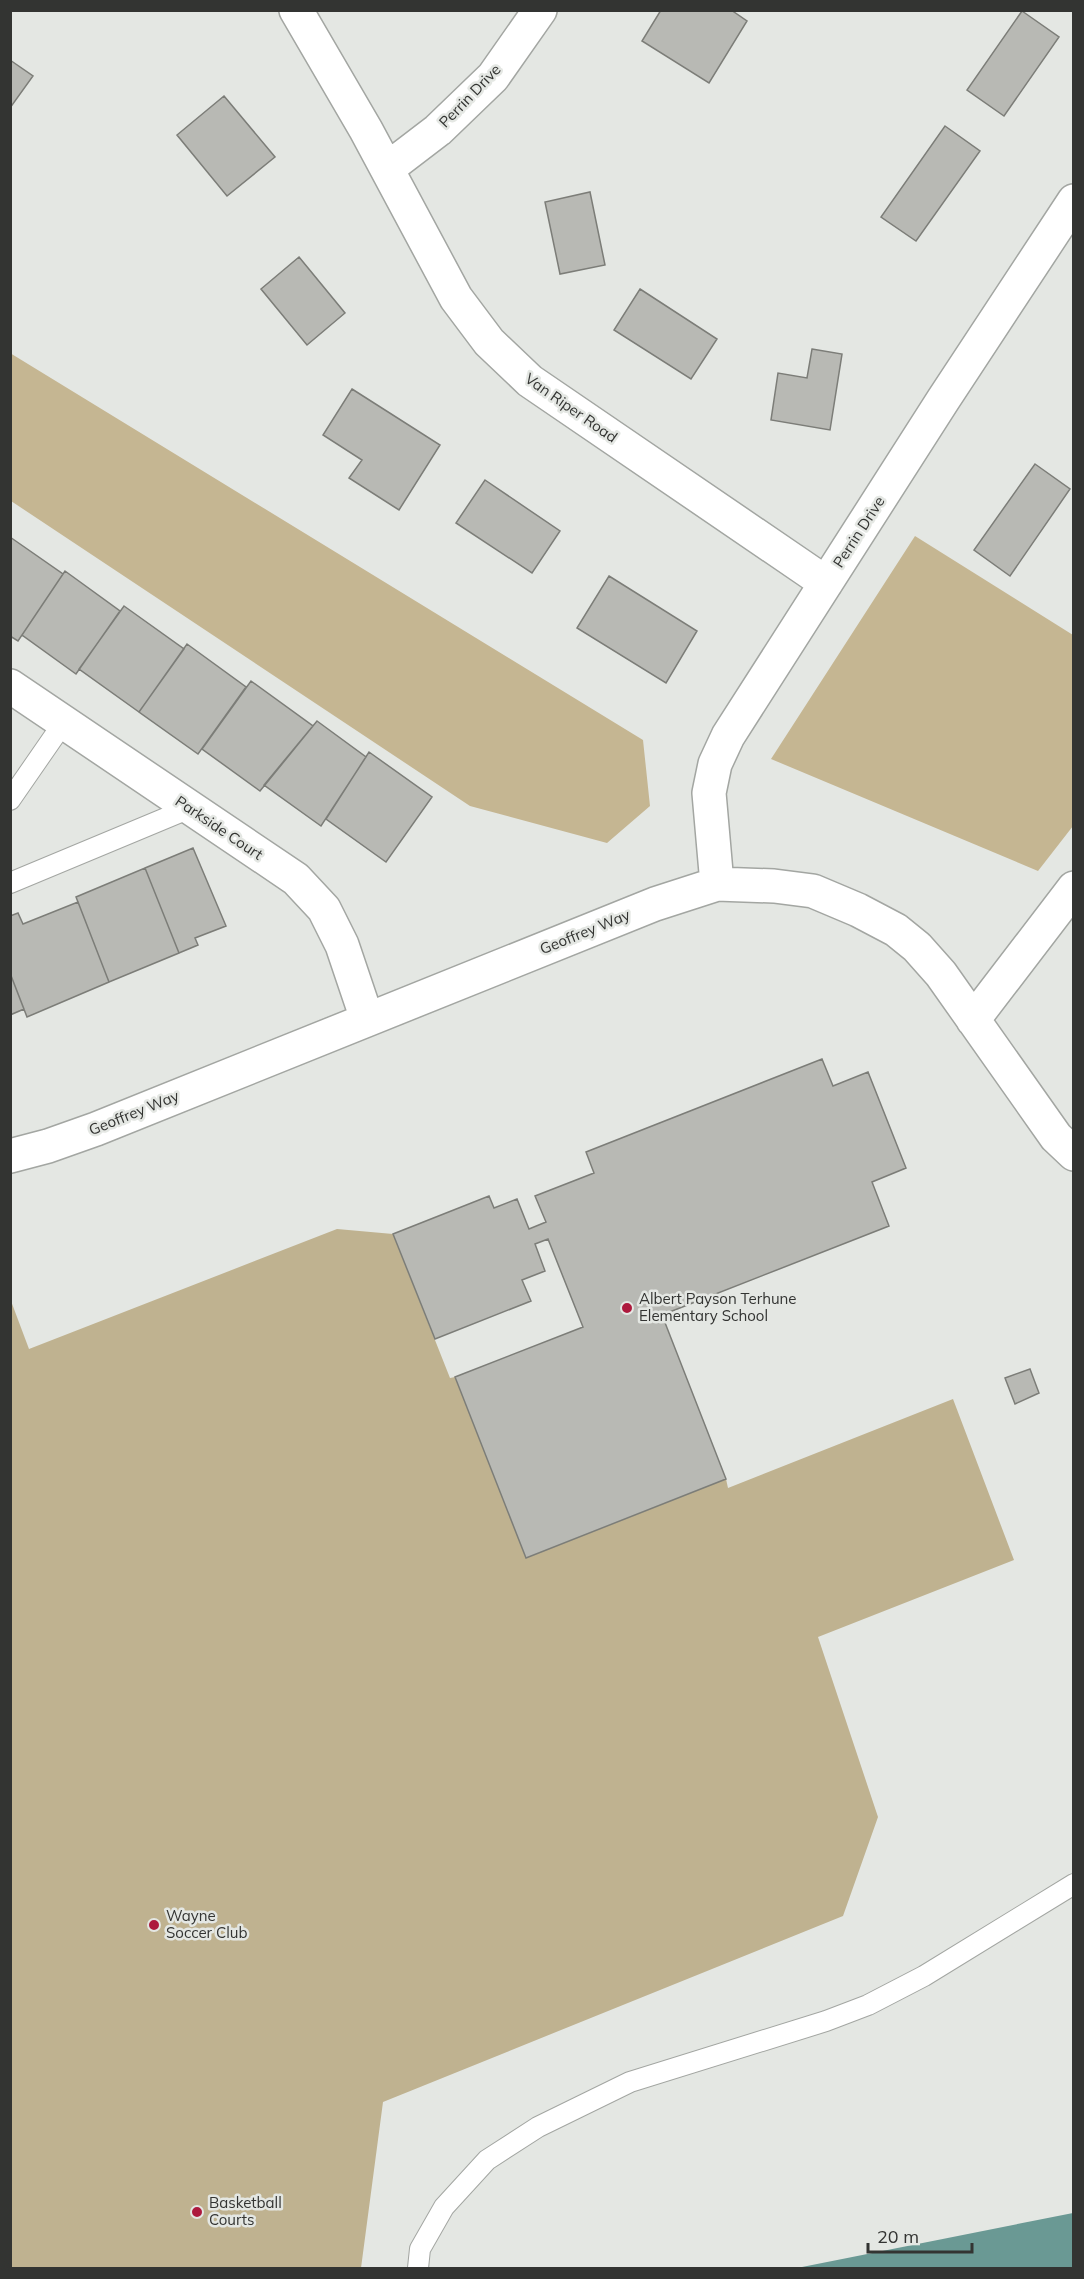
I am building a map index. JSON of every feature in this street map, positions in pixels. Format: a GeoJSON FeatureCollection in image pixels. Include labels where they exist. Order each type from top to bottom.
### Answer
{"type":"FeatureCollection","features":[{"type":"Feature","properties":{"kind":"street","name":"Van Riper Road"},"geometry":{"type":"LineString","coordinates":[[296,10],[387,169],[456,298],[489,342],[530,381],[826,583]]}},
{"type":"Feature","properties":{"kind":"street","name":"Perrin Drive"},"geometry":{"type":"LineString","coordinates":[[387,169],[438,130],[493,77],[540,10]]}},
{"type":"Feature","properties":{"kind":"street","name":"Perrin Drive"},"geometry":{"type":"LineString","coordinates":[[717,884],[709,793],[715,764],[728,736],[1074,201]]}},
{"type":"Feature","properties":{"kind":"street","name":"Parkside Court"},"geometry":{"type":"LineString","coordinates":[[10,686],[296,879],[324,909],[342,945],[367,1020]]}},
{"type":"Feature","properties":{"kind":"street","name":"Geoffrey Way"},"geometry":{"type":"LineString","coordinates":[[10,1156],[48,1146],[96,1129],[655,904],[717,884],[774,886],[813,891],[858,910],[896,930],[917,946],[941,974],[1056,1137],[1074,1154]]}},
{"type":"Feature","properties":{"kind":"street"},"geometry":{"type":"LineString","coordinates":[[973,1020],[1074,888]]}},
{"type":"Feature","properties":{"kind":"lane"},"geometry":{"type":"LineString","coordinates":[[10,800],[64,722]]}},
{"type":"Feature","properties":{"kind":"lane"},"geometry":{"type":"LineString","coordinates":[[10,883],[190,808]]}},
{"type":"Feature","properties":{"kind":"lane"},"geometry":{"type":"LineString","coordinates":[[418,2268],[420,2250],[444,2207],[488,2160],[538,2127],[630,2082],[826,2021],[868,2005],[924,1976],[1074,1884]]}},
{"type":"Feature","properties":{"kind":"shaded area"},"geometry":{"type":"Polygon","coordinates":[[[10,353],[643,740],[650,806],[607,843],[470,806],[11,501],[10,353]]]}},
{"type":"Feature","properties":{"kind":"shaded area"},"geometry":{"type":"Polygon","coordinates":[[[915,536],[1073,635],[1073,826],[1038,871],[771,759],[915,536]]]}},
{"type":"Feature","properties":{"kind":"shaded area"},"geometry":{"type":"Polygon","coordinates":[[[337,1229],[393,1234],[450,1378],[455,1377],[526,1558],[726,1479],[728,1488],[953,1399],[1014,1560],[818,1637],[878,1817],[843,1916],[383,2102],[361,2268],[11,2268],[11,1301],[29,1349],[337,1229]]]}},
{"type":"Feature","properties":{"kind":"water"},"geometry":{"type":"Polygon","coordinates":[[[1073,2213],[1073,2268],[797,2268],[1073,2213]]]}},
{"type":"Feature","properties":{"kind":"building"},"geometry":{"type":"Polygon","coordinates":[[[661,10],[731,10],[747,21],[709,83],[642,41],[661,10]]]}},
{"type":"Feature","properties":{"kind":"building"},"geometry":{"type":"Polygon","coordinates":[[[1022,11],[1059,37],[1004,116],[967,90],[1022,11]]]}},
{"type":"Feature","properties":{"kind":"building"},"geometry":{"type":"Polygon","coordinates":[[[10,60],[33,76],[10,108],[10,60]]]}},
{"type":"Feature","properties":{"kind":"building"},"geometry":{"type":"Polygon","coordinates":[[[224,96],[275,157],[227,196],[177,135],[224,96]]]}},
{"type":"Feature","properties":{"kind":"building"},"geometry":{"type":"Polygon","coordinates":[[[945,126],[980,151],[916,241],[881,217],[945,126]]]}},
{"type":"Feature","properties":{"kind":"building"},"geometry":{"type":"Polygon","coordinates":[[[590,192],[605,265],[560,274],[545,202],[590,192]]]}},
{"type":"Feature","properties":{"kind":"building"},"geometry":{"type":"Polygon","coordinates":[[[299,257],[345,313],[307,345],[261,289],[299,257]]]}},
{"type":"Feature","properties":{"kind":"building"},"geometry":{"type":"Polygon","coordinates":[[[640,289],[717,339],[691,379],[614,330],[640,289]]]}},
{"type":"Feature","properties":{"kind":"building"},"geometry":{"type":"Polygon","coordinates":[[[812,349],[842,354],[830,430],[771,420],[778,373],[807,378],[812,349]]]}},
{"type":"Feature","properties":{"kind":"building"},"geometry":{"type":"Polygon","coordinates":[[[352,389],[440,445],[399,510],[349,478],[362,460],[323,435],[352,389]]]}},
{"type":"Feature","properties":{"kind":"building"},"geometry":{"type":"Polygon","coordinates":[[[1035,464],[1070,489],[1010,576],[974,550],[1035,464]]]}},
{"type":"Feature","properties":{"kind":"building"},"geometry":{"type":"Polygon","coordinates":[[[485,480],[560,531],[532,573],[456,523],[485,480]]]}},
{"type":"Feature","properties":{"kind":"building"},"geometry":{"type":"Polygon","coordinates":[[[10,537],[63,574],[18,641],[10,636],[10,537]]]}},
{"type":"Feature","properties":{"kind":"building"},"geometry":{"type":"Polygon","coordinates":[[[65,571],[120,611],[76,674],[22,635],[65,571]]]}},
{"type":"Feature","properties":{"kind":"building"},"geometry":{"type":"Polygon","coordinates":[[[609,576],[697,631],[666,683],[577,628],[609,576]]]}},
{"type":"Feature","properties":{"kind":"building"},"geometry":{"type":"Polygon","coordinates":[[[124,606],[184,649],[139,712],[79,669],[124,606]]]}},
{"type":"Feature","properties":{"kind":"building"},"geometry":{"type":"Polygon","coordinates":[[[187,644],[246,687],[198,754],[139,712],[187,644]]]}},
{"type":"Feature","properties":{"kind":"building"},"geometry":{"type":"Polygon","coordinates":[[[251,681],[313,726],[260,791],[202,749],[251,681]]]}},
{"type":"Feature","properties":{"kind":"building"},"geometry":{"type":"Polygon","coordinates":[[[317,721],[366,757],[321,826],[264,785],[317,721]]]}},
{"type":"Feature","properties":{"kind":"building"},"geometry":{"type":"Polygon","coordinates":[[[369,752],[432,797],[386,862],[326,819],[369,752]]]}},
{"type":"Feature","properties":{"kind":"building"},"geometry":{"type":"Polygon","coordinates":[[[193,848],[226,926],[195,938],[198,945],[179,953],[145,868],[193,848]]]}},
{"type":"Feature","properties":{"kind":"building"},"geometry":{"type":"Polygon","coordinates":[[[145,868],[179,953],[109,982],[76,897],[145,868]]]}},
{"type":"Feature","properties":{"kind":"building"},"geometry":{"type":"Polygon","coordinates":[[[78,902],[109,982],[27,1017],[10,973],[10,916],[18,913],[23,924],[78,902]]]}},
{"type":"Feature","properties":{"kind":"building"},"geometry":{"type":"Polygon","coordinates":[[[10,973],[24,1009],[10,1015],[10,973]]]}},
{"type":"Feature","properties":{"kind":"building","name":"Albert Payson Terhune Elementary School"},"geometry":{"type":"Polygon","coordinates":[[[822,1059],[833,1086],[868,1072],[906,1168],[872,1182],[889,1226],[662,1315],[726,1479],[526,1558],[455,1377],[583,1327],[548,1239],[535,1244],[545,1271],[522,1280],[531,1301],[435,1339],[393,1234],[489,1196],[494,1208],[517,1199],[529,1229],[546,1222],[535,1196],[594,1173],[586,1152],[822,1059]]]}},
{"type":"Feature","properties":{"kind":"building"},"geometry":{"type":"Polygon","coordinates":[[[1030,1369],[1039,1393],[1015,1404],[1005,1378],[1030,1369]]]}},
{"type":"Feature","properties":{"kind":"place","name":"Albert Payson Terhune Elementary School"},"geometry":{"type":"Point","coordinates":[627,1308]}},
{"type":"Feature","properties":{"kind":"place","name":"Wayne Soccer Club"},"geometry":{"type":"Point","coordinates":[154,1925]}},
{"type":"Feature","properties":{"kind":"place","name":"Basketball Courts"},"geometry":{"type":"Point","coordinates":[197,2212]}}]}
